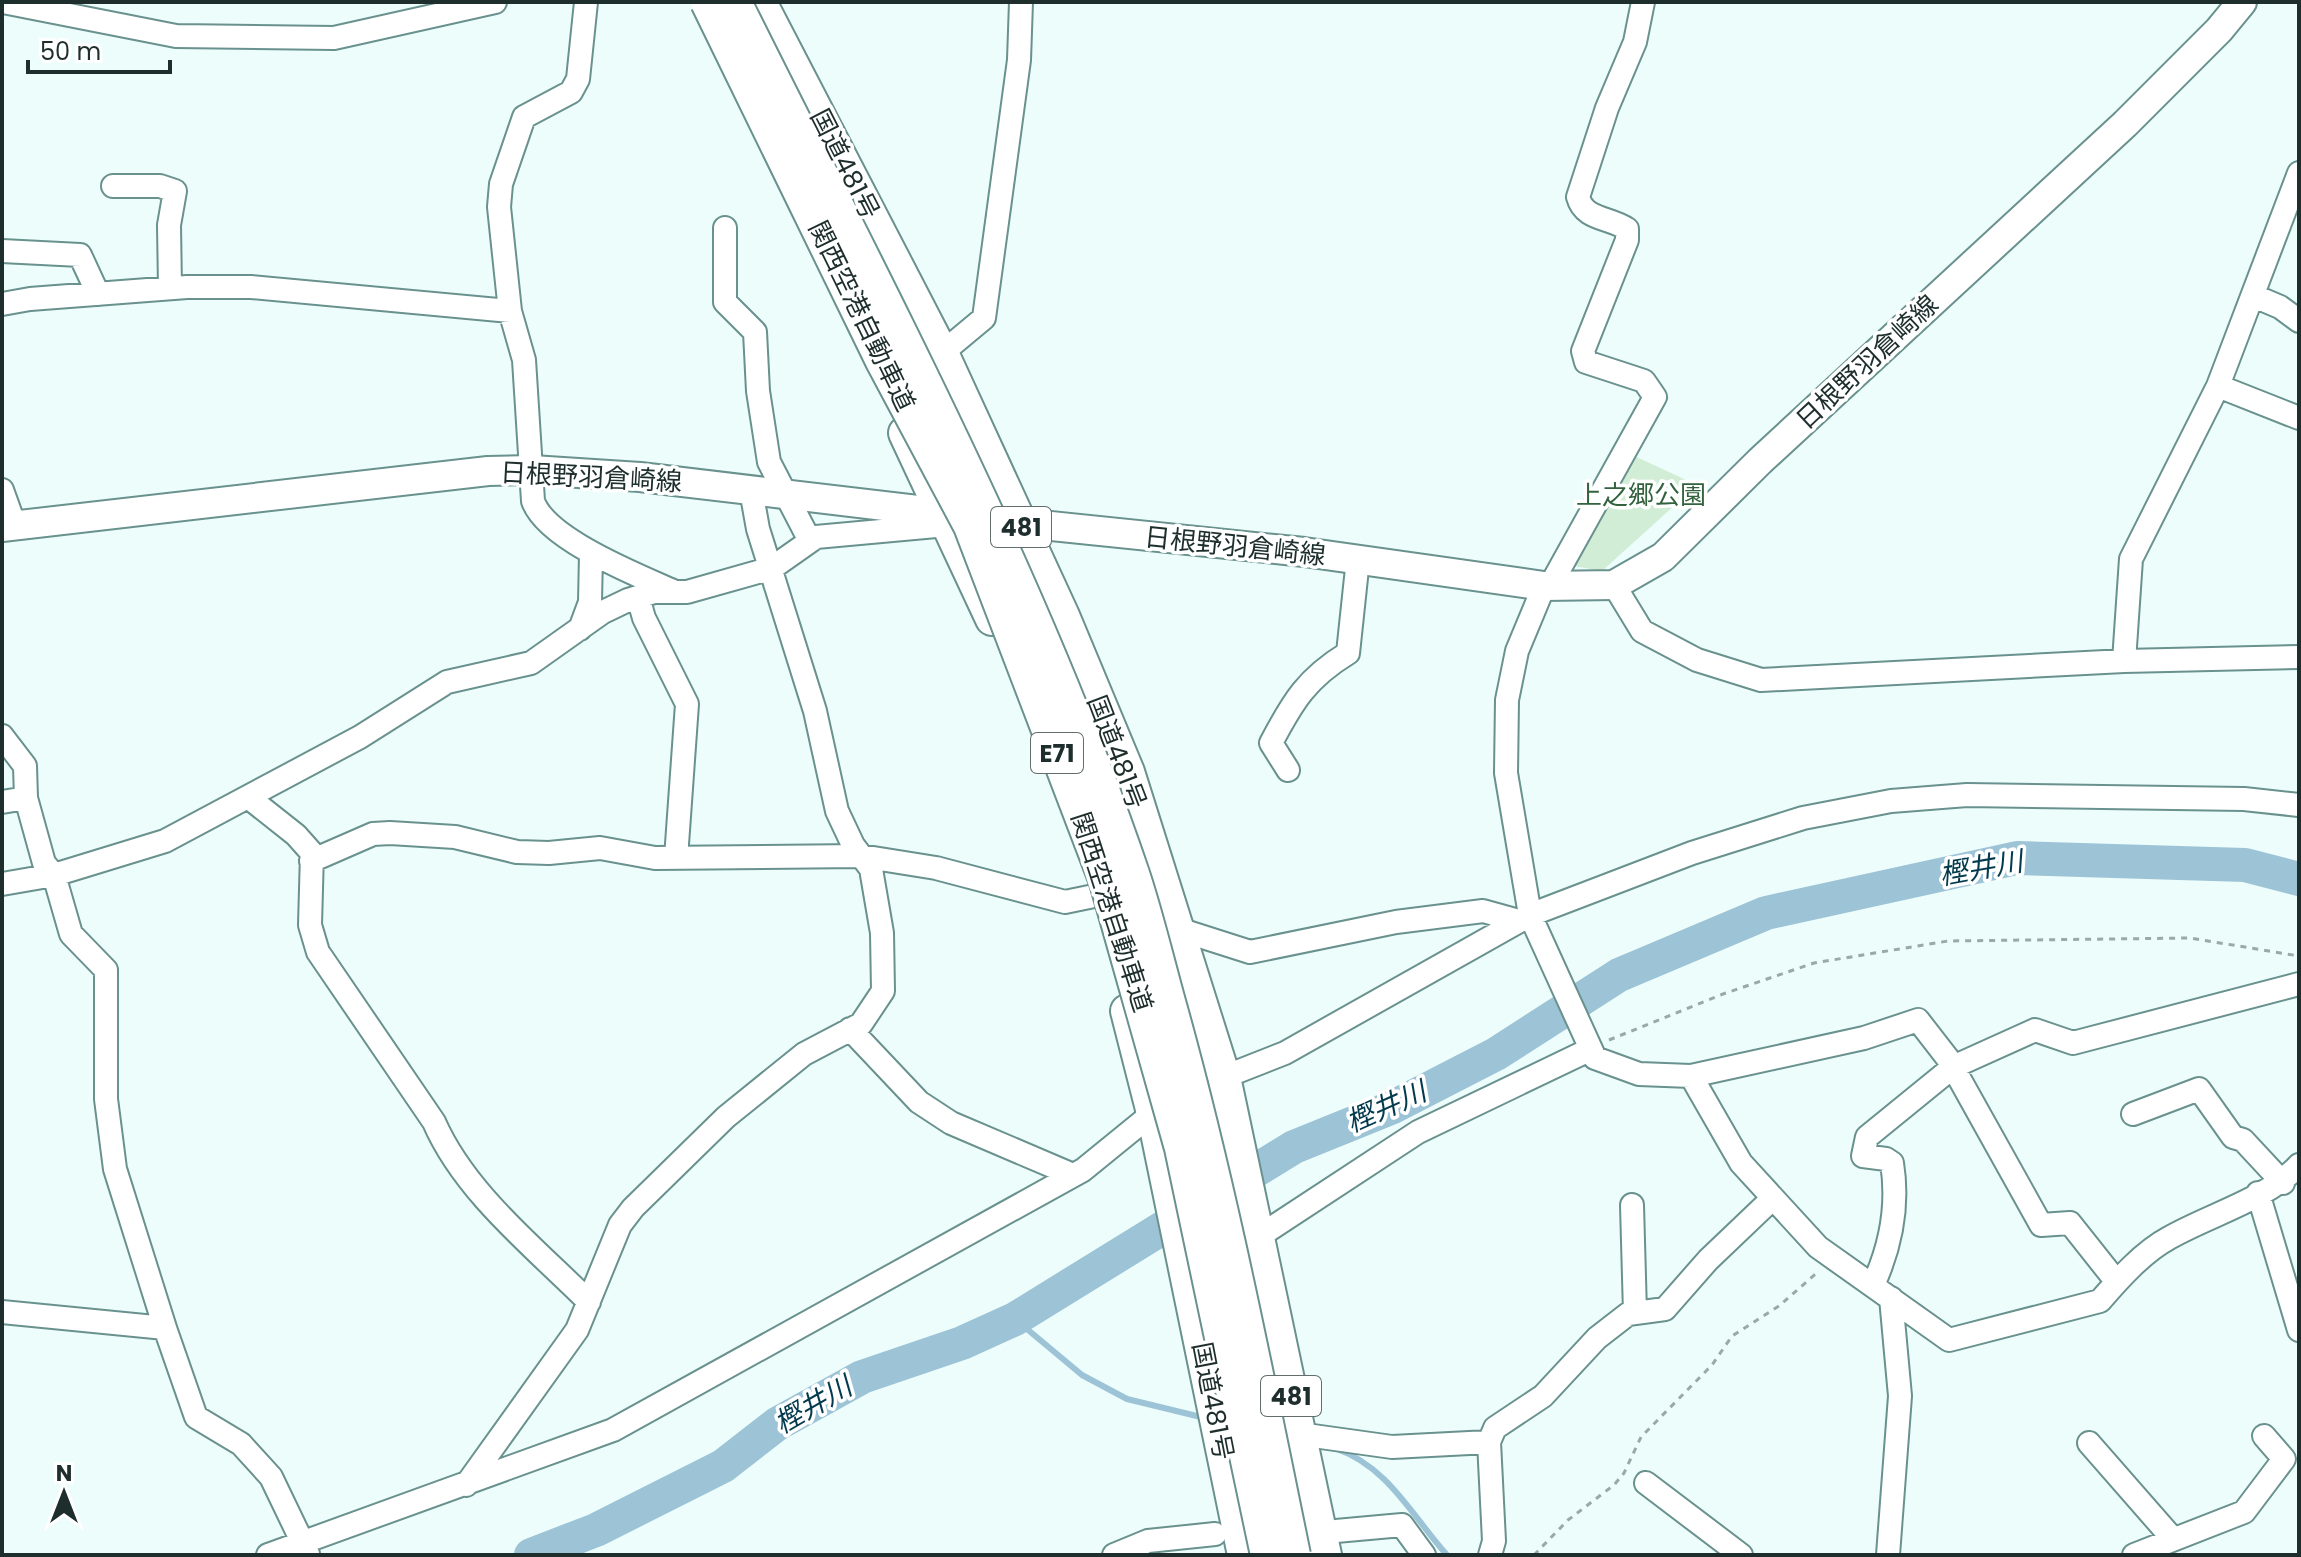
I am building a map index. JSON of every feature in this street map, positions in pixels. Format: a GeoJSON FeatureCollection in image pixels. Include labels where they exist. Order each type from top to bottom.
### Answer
{"type":"FeatureCollection","features":[{"type":"Feature","properties":{"kind":"highway","name":"国道481号"},"geometry":{"type":"LineString","coordinates":[[692,2],[884,387],[1014,665],[1094,896],[1153,1113],[1244,1555]]}},
{"type":"Feature","properties":{"kind":"highway","name":"関西空港自動車道"},"geometry":{"type":"LineString","coordinates":[[707,2],[882,361],[970,526],[1106,882],[1181,1148],[1267,1555]]}},
{"type":"Feature","properties":{"kind":"highway","name":"関西空港自動車道"},"geometry":{"type":"LineString","coordinates":[[735,2],[995,531],[1047,646],[1134,875],[1189,1077],[1235,1271],[1294,1555]]}},
{"type":"Feature","properties":{"kind":"highway","name":"国道481号"},"geometry":{"type":"LineString","coordinates":[[760,2],[942,353],[1063,616],[1128,772],[1224,1077],[1299,1434],[1330,1543]]}},
{"type":"Feature","properties":{"kind":"main road","name":"日根野羽倉崎線"},"geometry":{"type":"LineString","coordinates":[[8,527],[488,471],[532,470],[640,477],[786,494],[944,518],[1358,559],[1547,586],[1614,585],[1663,557],[1760,461],[2125,124],[2219,30],[2242,2]]}},
{"type":"Feature","properties":{"kind":"street"},"geometry":{"type":"LineString","coordinates":[[3,2],[98,12],[176,36],[334,38],[495,2]]}},
{"type":"Feature","properties":{"kind":"street"},"geometry":{"type":"LineString","coordinates":[[586,2],[578,79],[571,92],[524,117],[501,184],[503,259],[510,311],[524,360],[537,513],[591,554],[674,592]]}},
{"type":"Feature","properties":{"kind":"street"},"geometry":{"type":"LineString","coordinates":[[942,353],[984,318],[1019,60],[1021,2]]}},
{"type":"Feature","properties":{"kind":"street"},"geometry":{"type":"LineString","coordinates":[[1643,2],[1635,42],[1607,108],[1578,197],[1581,209],[1589,215],[1613,220],[1627,229],[1627,240],[1583,351],[1586,362],[1644,381],[1655,397],[1547,586],[1517,651],[1507,700],[1506,773],[1525,918],[1595,1058],[1639,1074],[1691,1076],[1864,1038],[1918,1020],[1953,1067],[2041,1225],[2070,1223],[2116,1281]]}},
{"type":"Feature","properties":{"kind":"street"},"geometry":{"type":"LineString","coordinates":[[2124,661],[2131,559],[2218,386],[2299,173]]}},
{"type":"Feature","properties":{"kind":"street"},"geometry":{"type":"LineString","coordinates":[[113,186],[160,186],[175,191],[169,225],[170,288]]}},
{"type":"Feature","properties":{"kind":"street"},"geometry":{"type":"LineString","coordinates":[[725,228],[725,302],[755,332],[758,391],[769,462],[810,541]]}},
{"type":"Feature","properties":{"kind":"street"},"geometry":{"type":"LineString","coordinates":[[2,251],[80,255],[98,294]]}},
{"type":"Feature","properties":{"kind":"street"},"geometry":{"type":"LineString","coordinates":[[2,304],[170,288],[251,287],[322,292],[403,304],[510,311]]}},
{"type":"Feature","properties":{"kind":"street"},"geometry":{"type":"LineString","coordinates":[[2254,296],[2280,307],[2299,321]]}},
{"type":"Feature","properties":{"kind":"street"},"geometry":{"type":"LineString","coordinates":[[2218,386],[2299,418]]}},
{"type":"Feature","properties":{"kind":"street"},"geometry":{"type":"LineString","coordinates":[[2,490],[8,527]]}},
{"type":"Feature","properties":{"kind":"street"},"geometry":{"type":"LineString","coordinates":[[466,1485],[577,1330],[620,1225],[633,1208],[726,1117],[804,1054],[861,1024],[883,991],[885,971],[871,869],[837,811],[815,711],[758,529],[751,490]]}},
{"type":"Feature","properties":{"kind":"street"},"geometry":{"type":"LineString","coordinates":[[2,884],[54,875],[165,841],[360,737],[447,682],[531,663],[603,612],[638,597],[687,592],[772,568],[816,537],[944,518]]}},
{"type":"Feature","properties":{"kind":"street"},"geometry":{"type":"LineString","coordinates":[[580,629],[590,602],[591,554]]}},
{"type":"Feature","properties":{"kind":"street"},"geometry":{"type":"LineString","coordinates":[[1288,770],[1271,743],[1293,700],[1320,671],[1348,653],[1358,559]]}},
{"type":"Feature","properties":{"kind":"street"},"geometry":{"type":"LineString","coordinates":[[1614,585],[1642,631],[1697,660],[1761,680],[2124,661],[2299,657]]}},
{"type":"Feature","properties":{"kind":"street"},"geometry":{"type":"LineString","coordinates":[[638,597],[644,618],[687,704],[676,858]]}},
{"type":"Feature","properties":{"kind":"street"},"geometry":{"type":"LineString","coordinates":[[2,736],[25,766],[26,798],[44,863],[54,875],[71,934],[106,970],[106,1099],[115,1169],[196,1417],[241,1444],[271,1477],[306,1548]]}},
{"type":"Feature","properties":{"kind":"street"},"geometry":{"type":"LineString","coordinates":[[1224,1077],[1285,1053],[1525,918],[1706,849],[1803,818],[1891,801],[1967,795],[2067,794],[2244,799],[2299,805]]}},
{"type":"Feature","properties":{"kind":"street"},"geometry":{"type":"LineString","coordinates":[[248,797],[296,835],[312,853],[310,925],[318,952],[337,983],[481,1195],[589,1302]]}},
{"type":"Feature","properties":{"kind":"street"},"geometry":{"type":"LineString","coordinates":[[2,802],[26,798]]}},
{"type":"Feature","properties":{"kind":"street"},"geometry":{"type":"LineString","coordinates":[[311,861],[373,834],[390,833],[455,837],[517,852],[549,853],[600,848],[676,858],[861,856],[936,868],[1065,902],[1094,896]]}},
{"type":"Feature","properties":{"kind":"street"},"geometry":{"type":"LineString","coordinates":[[1178,929],[1250,952],[1396,922],[1483,911],[1525,918]]}},
{"type":"Feature","properties":{"kind":"street"},"geometry":{"type":"LineString","coordinates":[[1888,1555],[1900,1396],[1882,1292],[1896,1184],[1892,1163],[1886,1159],[1863,1156],[1867,1137],[1953,1067],[2035,1030],[2073,1043],[2299,984]]}},
{"type":"Feature","properties":{"kind":"street"},"geometry":{"type":"LineString","coordinates":[[850,1029],[919,1102],[951,1123],[1073,1175]]}},
{"type":"Feature","properties":{"kind":"street"},"geometry":{"type":"LineString","coordinates":[[1258,1237],[1418,1132],[1591,1049]]}},
{"type":"Feature","properties":{"kind":"street"},"geometry":{"type":"LineString","coordinates":[[1691,1076],[1741,1163],[1818,1247],[1949,1340],[2100,1301],[2116,1281],[2165,1239],[2283,1183],[2299,1165]]}},
{"type":"Feature","properties":{"kind":"street"},"geometry":{"type":"LineString","coordinates":[[2133,1114],[2199,1089],[2233,1137],[2243,1140],[2283,1183]]}},
{"type":"Feature","properties":{"kind":"street"},"geometry":{"type":"LineString","coordinates":[[268,1555],[306,1548],[613,1430],[1073,1175],[1153,1113]]}},
{"type":"Feature","properties":{"kind":"street"},"geometry":{"type":"LineString","coordinates":[[2258,1193],[2291,1282],[2299,1330]]}},
{"type":"Feature","properties":{"kind":"street"},"geometry":{"type":"LineString","coordinates":[[1490,1555],[1494,1541],[1489,1442],[1495,1428],[1543,1396],[1597,1338],[1635,1313],[1665,1309],[1708,1260],[1772,1199]]}},
{"type":"Feature","properties":{"kind":"street"},"geometry":{"type":"LineString","coordinates":[[1632,1205],[1635,1313]]}},
{"type":"Feature","properties":{"kind":"street"},"geometry":{"type":"LineString","coordinates":[[2,1312],[165,1328]]}},
{"type":"Feature","properties":{"kind":"street"},"geometry":{"type":"LineString","coordinates":[[1299,1434],[1392,1447],[1489,1442]]}},
{"type":"Feature","properties":{"kind":"street"},"geometry":{"type":"LineString","coordinates":[[2134,1555],[2244,1512],[2284,1459],[2264,1436]]}},
{"type":"Feature","properties":{"kind":"street"},"geometry":{"type":"LineString","coordinates":[[2089,1443],[2173,1539]]}},
{"type":"Feature","properties":{"kind":"street"},"geometry":{"type":"LineString","coordinates":[[1646,1483],[1741,1555]]}},
{"type":"Feature","properties":{"kind":"street"},"geometry":{"type":"LineString","coordinates":[[1330,1543],[1402,1525],[1424,1555]]}},
{"type":"Feature","properties":{"kind":"street"},"geometry":{"type":"LineString","coordinates":[[1114,1555],[1148,1541],[1215,1534]]}},
{"type":"Feature","properties":{"kind":"path"},"geometry":{"type":"LineString","coordinates":[[1591,1049],[1723,994],[1814,963],[1898,947],[1948,941],[2131,936],[2190,938],[2299,956]]}},
{"type":"Feature","properties":{"kind":"path"},"geometry":{"type":"LineString","coordinates":[[1534,1555],[1568,1520],[1614,1485],[1624,1473],[1641,1437],[1712,1365],[1732,1336],[1779,1306],[1834,1258]]}},
{"type":"Feature","properties":{"kind":"green space","name":"上之郷公園"},"geometry":{"type":"Polygon","coordinates":[[[1630,454],[1697,485],[1602,571],[1562,564],[1630,454]]]}},
{"type":"Feature","properties":{"kind":"waterway","name":"樫井川"},"geometry":{"type":"LineString","coordinates":[[531,1555],[596,1530],[723,1466],[777,1424],[862,1377],[962,1343],[1015,1319],[1294,1147],[1393,1107],[1496,1054],[1619,975],[1766,913],[2017,858],[2245,865],[2299,879]]}},
{"type":"Feature","properties":{"kind":"waterway"},"geometry":{"type":"LineString","coordinates":[[1015,1319],[1082,1375],[1127,1399],[1205,1418]]}},
{"type":"Feature","properties":{"kind":"waterway"},"geometry":{"type":"LineString","coordinates":[[1337,1449],[1355,1457],[1385,1480],[1447,1555]]}}]}
